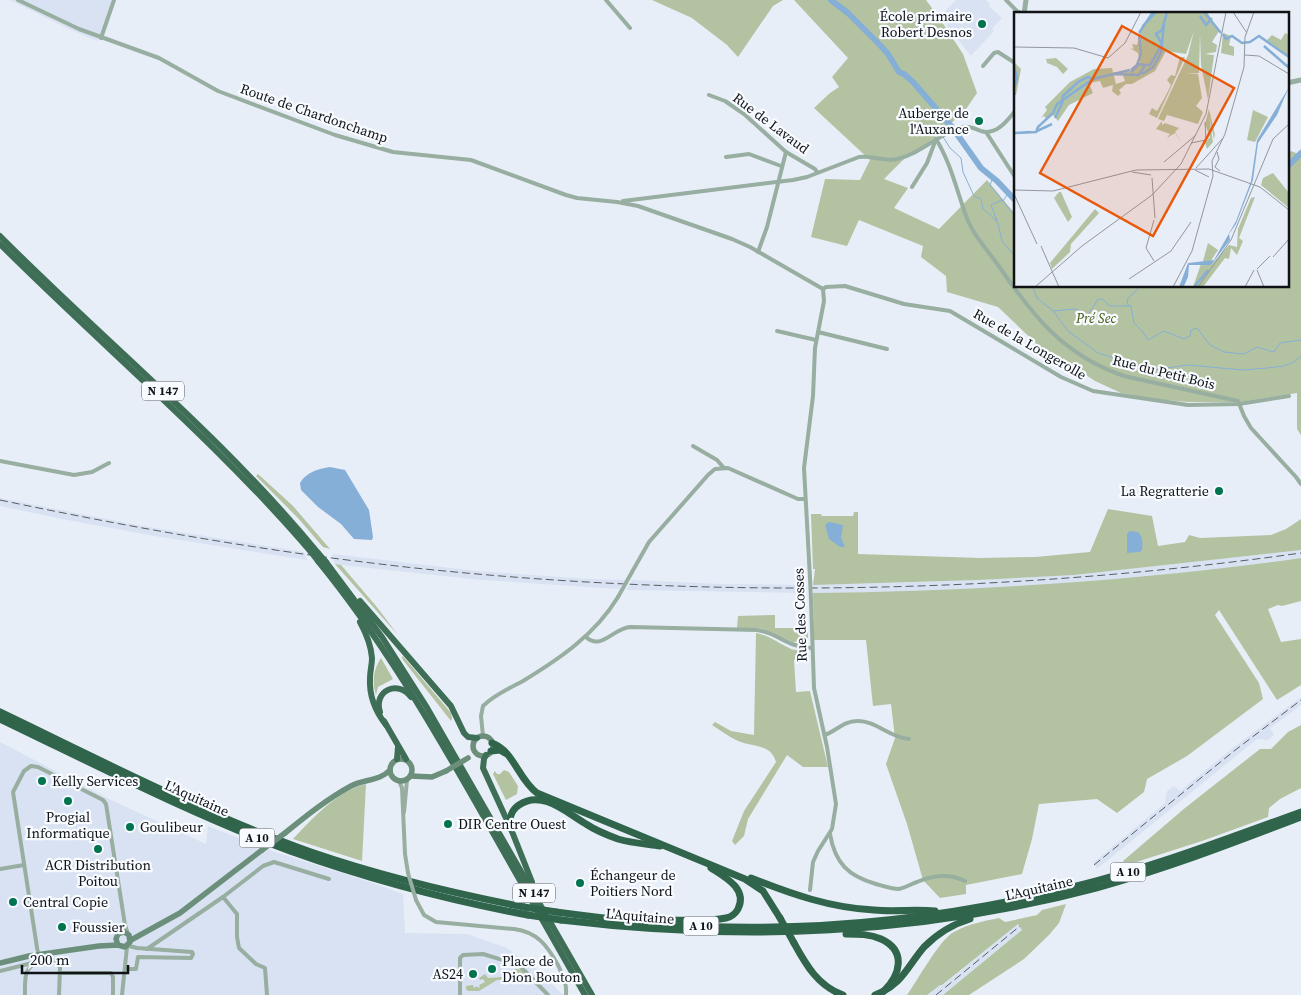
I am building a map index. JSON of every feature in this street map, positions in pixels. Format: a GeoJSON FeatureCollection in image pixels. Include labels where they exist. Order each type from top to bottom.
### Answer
{"type":"FeatureCollection","features":[{"type":"Feature","properties":{"kind":"highway","name":"N 147"},"geometry":{"type":"LineString","coordinates":[[0,236],[215,441],[302,533],[312,541],[382,637],[416,691],[570,956]]}},
{"type":"Feature","properties":{"kind":"highway","name":"N 147"},"geometry":{"type":"LineString","coordinates":[[0,244],[226,460],[264,499],[330,576],[378,642],[426,716],[584,995]]}},
{"type":"Feature","properties":{"kind":"highway"},"geometry":{"type":"LineString","coordinates":[[328,562],[451,706],[464,733],[468,737],[480,737]]}},
{"type":"Feature","properties":{"kind":"highway"},"geometry":{"type":"LineString","coordinates":[[330,576],[367,635],[372,659],[371,694],[374,707],[386,725]]}},
{"type":"Feature","properties":{"kind":"highway"},"geometry":{"type":"LineString","coordinates":[[406,759],[378,709],[384,692],[394,688],[402,689],[408,693],[426,716]]}},
{"type":"Feature","properties":{"kind":"highway","name":"L'Aquitaine"},"geometry":{"type":"LineString","coordinates":[[0,712],[150,784],[271,837],[336,860],[406,881],[502,903],[668,924],[747,927],[846,924],[948,912],[1023,899],[1114,876],[1301,812]]}},
{"type":"Feature","properties":{"kind":"highway","name":"L'Aquitaine"},"geometry":{"type":"LineString","coordinates":[[0,719],[148,790],[245,833],[353,872],[405,887],[528,915],[658,930],[748,933],[870,928],[925,922],[994,911],[1071,894],[1150,872],[1301,817]]}},
{"type":"Feature","properties":{"kind":"highway"},"geometry":{"type":"LineString","coordinates":[[397,744],[399,753],[397,759]]}},
{"type":"Feature","properties":{"kind":"highway"},"geometry":{"type":"LineString","coordinates":[[594,995],[583,973],[570,956],[533,886],[511,829],[483,768],[484,759],[490,749],[503,751],[509,756],[525,782],[532,789],[587,825],[618,839],[666,846]]}},
{"type":"Feature","properties":{"kind":"highway"},"geometry":{"type":"LineString","coordinates":[[511,829],[510,817],[517,806],[529,800],[546,799],[745,879],[758,887],[767,896],[816,978],[826,987],[843,995]]}},
{"type":"Feature","properties":{"kind":"highway"},"geometry":{"type":"LineString","coordinates":[[556,911],[659,920],[708,920],[730,917],[740,905],[741,897],[736,886],[691,856]]}},
{"type":"Feature","properties":{"kind":"highway"},"geometry":{"type":"LineString","coordinates":[[718,867],[798,896],[836,906],[874,910],[948,912]]}},
{"type":"Feature","properties":{"kind":"highway"},"geometry":{"type":"LineString","coordinates":[[875,995],[899,981],[922,950],[938,935],[957,924],[994,911]]}},
{"type":"Feature","properties":{"kind":"highway"},"geometry":{"type":"LineString","coordinates":[[748,933],[854,934],[880,938],[893,948],[897,955],[898,964],[898,972],[884,991]]}},
{"type":"Feature","properties":{"kind":"main road"},"geometry":{"type":"LineString","coordinates":[[480,737],[489,738],[490,749],[480,755],[476,752],[474,743],[480,737]]}},
{"type":"Feature","properties":{"kind":"main road"},"geometry":{"type":"LineString","coordinates":[[378,778],[432,777],[446,771],[476,752]]}},
{"type":"Feature","properties":{"kind":"main road"},"geometry":{"type":"LineString","coordinates":[[0,963],[38,954],[128,942],[180,913],[324,803],[352,785],[384,776],[390,770],[392,763],[397,759],[406,759],[412,764],[413,768],[432,777]]}},
{"type":"Feature","properties":{"kind":"main road"},"geometry":{"type":"LineString","coordinates":[[409,778],[413,768]]}},
{"type":"Feature","properties":{"kind":"main road"},"geometry":{"type":"LineString","coordinates":[[390,770],[396,779]]}},
{"type":"Feature","properties":{"kind":"main road"},"geometry":{"type":"LineString","coordinates":[[119,934],[128,942]]}},
{"type":"Feature","properties":{"kind":"main road"},"geometry":{"type":"LineString","coordinates":[[119,934],[116,939],[128,942]]}},
{"type":"Feature","properties":{"kind":"main road"},"geometry":{"type":"LineString","coordinates":[[99,946],[119,934]]}},
{"type":"Feature","properties":{"kind":"street","name":"Route de Chardonchamp"},"geometry":{"type":"LineString","coordinates":[[18,0],[101,38],[159,58],[218,92],[367,146],[393,152],[471,160],[566,196],[617,202]]}},
{"type":"Feature","properties":{"kind":"street"},"geometry":{"type":"LineString","coordinates":[[101,38],[114,0]]}},
{"type":"Feature","properties":{"kind":"street"},"geometry":{"type":"LineString","coordinates":[[606,0],[630,28]]}},
{"type":"Feature","properties":{"kind":"street"},"geometry":{"type":"LineString","coordinates":[[1006,0],[1019,12]]}},
{"type":"Feature","properties":{"kind":"street"},"geometry":{"type":"LineString","coordinates":[[982,66],[994,53],[998,52],[1014,62]]}},
{"type":"Feature","properties":{"kind":"street"},"geometry":{"type":"LineString","coordinates":[[1288,83],[1301,80]]}},
{"type":"Feature","properties":{"kind":"street","name":"Rue de Lavaud"},"geometry":{"type":"LineString","coordinates":[[709,95],[725,101],[744,114],[786,152],[816,169],[817,172]]}},
{"type":"Feature","properties":{"kind":"street"},"geometry":{"type":"LineString","coordinates":[[617,202],[800,178],[859,157],[868,156],[888,160],[899,158],[915,153],[956,128],[970,127],[986,132],[993,131],[1001,126],[1014,112]]}},
{"type":"Feature","properties":{"kind":"street"},"geometry":{"type":"LineString","coordinates":[[986,132],[1014,176]]}},
{"type":"Feature","properties":{"kind":"street"},"geometry":{"type":"LineString","coordinates":[[912,187],[927,162],[937,139]]}},
{"type":"Feature","properties":{"kind":"street","name":"Rue du Petit Bois"},"geometry":{"type":"LineString","coordinates":[[937,139],[951,170],[969,223],[1023,301],[1054,336],[1091,363],[1111,372],[1165,386],[1235,400],[1239,404]]}},
{"type":"Feature","properties":{"kind":"street"},"geometry":{"type":"LineString","coordinates":[[758,252],[767,227],[786,152]]}},
{"type":"Feature","properties":{"kind":"street"},"geometry":{"type":"LineString","coordinates":[[726,157],[749,154],[781,166]]}},
{"type":"Feature","properties":{"kind":"street"},"geometry":{"type":"LineString","coordinates":[[640,199],[641,205],[646,209]]}},
{"type":"Feature","properties":{"kind":"street"},"geometry":{"type":"LineString","coordinates":[[634,200],[634,204],[638,206]]}},
{"type":"Feature","properties":{"kind":"street"},"geometry":{"type":"LineString","coordinates":[[617,202],[638,206],[732,239],[823,289]]}},
{"type":"Feature","properties":{"kind":"street","name":"Rue de la Longerolle"},"geometry":{"type":"LineString","coordinates":[[823,289],[845,286],[904,304],[950,312],[1061,377],[1093,391],[1188,405],[1239,404],[1289,396]]}},
{"type":"Feature","properties":{"kind":"street","name":"Rue des Cosses"},"geometry":{"type":"LineString","coordinates":[[810,890],[811,870],[815,856],[830,834],[836,804],[814,688],[805,499],[805,466],[813,396],[816,340],[824,300],[823,289]]}},
{"type":"Feature","properties":{"kind":"street"},"geometry":{"type":"LineString","coordinates":[[777,331],[816,340]]}},
{"type":"Feature","properties":{"kind":"street"},"geometry":{"type":"LineString","coordinates":[[818,332],[887,349]]}},
{"type":"Feature","properties":{"kind":"street"},"geometry":{"type":"LineString","coordinates":[[1239,404],[1251,428],[1301,484]]}},
{"type":"Feature","properties":{"kind":"street"},"geometry":{"type":"LineString","coordinates":[[693,446],[717,460],[724,468]]}},
{"type":"Feature","properties":{"kind":"street"},"geometry":{"type":"LineString","coordinates":[[0,460],[74,474],[92,472],[109,463]]}},
{"type":"Feature","properties":{"kind":"street"},"geometry":{"type":"LineString","coordinates":[[480,737],[481,710],[486,702],[545,667],[586,637],[611,609],[649,542],[665,522],[715,469],[733,470],[798,499],[805,499]]}},
{"type":"Feature","properties":{"kind":"street"},"geometry":{"type":"LineString","coordinates":[[586,637],[590,641],[599,642],[624,627],[757,630],[766,632],[792,645],[811,648]]}},
{"type":"Feature","properties":{"kind":"street"},"geometry":{"type":"LineString","coordinates":[[824,735],[840,726],[857,721],[864,722],[897,737],[909,738]]}},
{"type":"Feature","properties":{"kind":"street"},"geometry":{"type":"LineString","coordinates":[[38,954],[13,792],[24,771],[34,766],[96,797],[106,804],[128,942],[122,995]]}},
{"type":"Feature","properties":{"kind":"street"},"geometry":{"type":"LineString","coordinates":[[404,817],[409,778]]}},
{"type":"Feature","properties":{"kind":"street"},"geometry":{"type":"LineString","coordinates":[[396,779],[402,788],[405,854],[408,873],[416,900],[424,915],[436,922],[514,928],[535,935],[550,950],[564,978],[566,993],[561,995]]}},
{"type":"Feature","properties":{"kind":"street"},"geometry":{"type":"LineString","coordinates":[[830,834],[834,851],[840,862],[850,873],[867,881],[898,889],[925,879],[946,875],[965,881]]}},
{"type":"Feature","properties":{"kind":"street"},"geometry":{"type":"LineString","coordinates":[[147,949],[223,897],[263,866],[274,862],[329,880]]}},
{"type":"Feature","properties":{"kind":"street"},"geometry":{"type":"LineString","coordinates":[[0,869],[24,865]]}},
{"type":"Feature","properties":{"kind":"street"},"geometry":{"type":"LineString","coordinates":[[223,897],[237,914],[239,948],[256,964],[265,968],[266,995]]}},
{"type":"Feature","properties":{"kind":"street"},"geometry":{"type":"LineString","coordinates":[[119,934],[125,925]]}},
{"type":"Feature","properties":{"kind":"street"},"geometry":{"type":"LineString","coordinates":[[125,969],[136,969],[138,958],[191,958],[193,954],[192,952],[147,949],[128,942]]}},
{"type":"Feature","properties":{"kind":"street"},"geometry":{"type":"LineString","coordinates":[[460,995],[460,958],[463,955],[483,954],[519,965],[547,994],[553,995]]}},
{"type":"Feature","properties":{"kind":"street"},"geometry":{"type":"LineString","coordinates":[[0,971],[53,959],[58,963],[60,973],[59,995]]}},
{"type":"Feature","properties":{"kind":"street"},"geometry":{"type":"LineString","coordinates":[[25,995],[26,973],[34,963]]}},
{"type":"Feature","properties":{"kind":"street"},"geometry":{"type":"LineString","coordinates":[[60,973],[111,974],[113,977],[113,995]]}},
{"type":"Feature","properties":{"kind":"shaded area"},"geometry":{"type":"Polygon","coordinates":[[[10,0],[112,0],[98,41],[10,0]]]}},
{"type":"Feature","properties":{"kind":"shaded area"},"geometry":{"type":"Polygon","coordinates":[[[956,0],[986,0],[990,4],[989,6],[1002,18],[992,29],[994,31],[971,56],[940,17],[956,0]]]}},
{"type":"Feature","properties":{"kind":"shaded area"},"geometry":{"type":"Polygon","coordinates":[[[0,498],[137,525],[304,552],[307,560],[62,519],[0,506],[0,498]]]}},
{"type":"Feature","properties":{"kind":"shaded area"},"geometry":{"type":"Polygon","coordinates":[[[1301,550],[1301,558],[1169,575],[1005,588],[813,593],[813,585],[1074,575],[1301,550]]]}},
{"type":"Feature","properties":{"kind":"shaded area"},"geometry":{"type":"Polygon","coordinates":[[[332,554],[477,571],[625,580],[619,589],[482,580],[335,564],[332,554]]]}},
{"type":"Feature","properties":{"kind":"shaded area"},"geometry":{"type":"Polygon","coordinates":[[[632,580],[807,585],[807,593],[626,590],[632,580]]]}},
{"type":"Feature","properties":{"kind":"shaded area"},"geometry":{"type":"Polygon","coordinates":[[[1301,697],[1301,705],[1270,728],[1274,735],[1268,740],[1257,739],[1097,868],[1093,863],[1165,803],[1167,791],[1174,786],[1180,791],[1234,747],[1301,697]]]}},
{"type":"Feature","properties":{"kind":"shaded area"},"geometry":{"type":"Polygon","coordinates":[[[0,742],[111,800],[206,844],[208,826],[275,852],[403,894],[405,933],[467,934],[507,948],[538,970],[563,995],[0,995],[0,742]]]}},
{"type":"Feature","properties":{"kind":"shaded area"},"geometry":{"type":"Polygon","coordinates":[[[1018,924],[1022,930],[943,995],[927,995],[940,985],[943,985],[1018,924]]]}},
{"type":"Feature","properties":{"kind":"green space"},"geometry":{"type":"Polygon","coordinates":[[[652,0],[783,0],[773,6],[738,57],[727,45],[692,18],[652,0]]]}},
{"type":"Feature","properties":{"kind":"green space","name":"Pré Sec"},"geometry":{"type":"Polygon","coordinates":[[[794,0],[926,0],[940,19],[963,54],[977,93],[964,112],[934,138],[903,160],[884,179],[908,188],[894,208],[939,229],[987,180],[1014,213],[1014,288],[1288,288],[1288,154],[1291,151],[1301,155],[1301,435],[1297,429],[1297,393],[1240,402],[1188,402],[1154,399],[1121,393],[1063,364],[1042,349],[998,307],[947,292],[946,276],[921,257],[923,246],[859,220],[847,246],[811,237],[825,179],[860,180],[870,160],[814,108],[839,87],[832,77],[848,58],[794,0]]]}},
{"type":"Feature","properties":{"kind":"green space"},"geometry":{"type":"Polygon","coordinates":[[[258,474],[293,506],[330,549],[323,547],[298,518],[256,476],[258,474]]]}},
{"type":"Feature","properties":{"kind":"green space"},"geometry":{"type":"Polygon","coordinates":[[[1108,509],[1152,516],[1158,546],[1185,542],[1189,535],[1200,538],[1271,535],[1286,529],[1301,519],[1301,550],[1074,575],[813,585],[815,569],[813,569],[811,514],[853,516],[854,512],[858,512],[858,554],[981,558],[1035,557],[1090,552],[1108,509]]]}},
{"type":"Feature","properties":{"kind":"green space"},"geometry":{"type":"Polygon","coordinates":[[[1301,558],[1301,601],[1282,606],[1278,605],[1268,609],[1281,642],[1301,639],[1301,685],[1277,700],[1219,610],[1215,615],[1259,683],[1263,699],[1187,756],[1147,779],[1144,792],[1117,813],[1097,799],[1039,804],[1022,874],[966,885],[966,894],[940,898],[923,880],[907,824],[886,764],[895,738],[891,704],[873,706],[866,640],[814,640],[813,593],[935,590],[1118,579],[1301,558]]]}},
{"type":"Feature","properties":{"kind":"green space"},"geometry":{"type":"Polygon","coordinates":[[[335,564],[341,565],[398,635],[335,564]]]}},
{"type":"Feature","properties":{"kind":"green space"},"geometry":{"type":"Polygon","coordinates":[[[775,615],[775,628],[808,628],[808,640],[793,642],[760,628],[737,628],[738,616],[775,615]]]}},
{"type":"Feature","properties":{"kind":"green space"},"geometry":{"type":"Polygon","coordinates":[[[756,633],[769,637],[791,649],[808,653],[809,658],[794,660],[796,692],[810,691],[828,767],[803,767],[787,755],[748,819],[744,836],[735,845],[732,841],[744,811],[776,762],[765,748],[736,740],[712,725],[715,722],[731,731],[754,735],[756,633]]]}},
{"type":"Feature","properties":{"kind":"green space"},"geometry":{"type":"Polygon","coordinates":[[[403,656],[451,713],[451,721],[403,660],[403,656]]]}},
{"type":"Feature","properties":{"kind":"green space"},"geometry":{"type":"Polygon","coordinates":[[[381,658],[393,679],[378,687],[376,695],[374,676],[381,658]]]}},
{"type":"Feature","properties":{"kind":"green space"},"geometry":{"type":"Polygon","coordinates":[[[1301,725],[1301,788],[1280,799],[1269,808],[1268,817],[1127,865],[1123,861],[1185,808],[1260,749],[1271,749],[1288,732],[1301,725]]]}},
{"type":"Feature","properties":{"kind":"green space"},"geometry":{"type":"Polygon","coordinates":[[[504,770],[509,772],[518,786],[517,794],[506,800],[493,774],[495,771],[497,774],[500,774],[504,770]]]}},
{"type":"Feature","properties":{"kind":"green space"},"geometry":{"type":"Polygon","coordinates":[[[366,784],[362,861],[293,839],[317,814],[335,799],[366,784]]]}},
{"type":"Feature","properties":{"kind":"green space"},"geometry":{"type":"Polygon","coordinates":[[[1066,904],[1059,923],[1024,959],[969,995],[943,995],[1022,930],[1018,924],[927,995],[907,995],[935,951],[948,936],[959,929],[993,919],[999,918],[1005,922],[1037,915],[1042,910],[1066,904]]]}},
{"type":"Feature","properties":{"kind":"green space"},"geometry":{"type":"Polygon","coordinates":[[[516,969],[524,970],[528,977],[497,980],[479,991],[468,991],[466,989],[466,986],[473,985],[474,988],[480,987],[479,985],[485,982],[479,978],[485,974],[488,978],[502,977],[516,969]]]}},
{"type":"Feature","properties":{"kind":"water"},"geometry":{"type":"Polygon","coordinates":[[[330,467],[345,470],[369,510],[372,540],[354,539],[341,524],[318,507],[301,490],[300,483],[306,476],[317,470],[330,467]]]}},
{"type":"Feature","properties":{"kind":"water"},"geometry":{"type":"Polygon","coordinates":[[[829,522],[843,525],[841,538],[845,547],[840,547],[829,539],[825,525],[829,522]]]}},
{"type":"Feature","properties":{"kind":"water"},"geometry":{"type":"Polygon","coordinates":[[[1130,531],[1138,532],[1141,536],[1142,550],[1140,552],[1127,553],[1127,534],[1130,531]]]}},
{"type":"Feature","properties":{"kind":"waterway"},"geometry":{"type":"LineString","coordinates":[[831,0],[848,13],[880,45],[899,72],[913,82],[952,127],[981,168],[1014,199]]}},
{"type":"Feature","properties":{"kind":"waterway"},"geometry":{"type":"LineString","coordinates":[[949,124],[940,132],[950,148],[961,158],[963,172],[974,196],[981,199],[983,209],[996,220],[1002,241],[1014,255]]}},
{"type":"Feature","properties":{"kind":"waterway"},"geometry":{"type":"LineString","coordinates":[[1288,166],[1301,153]]}},
{"type":"Feature","properties":{"kind":"waterway"},"geometry":{"type":"LineString","coordinates":[[993,177],[990,185],[1003,201]]}},
{"type":"Feature","properties":{"kind":"waterway"},"geometry":{"type":"LineString","coordinates":[[1006,192],[1007,195],[1003,201],[1014,215]]}},
{"type":"Feature","properties":{"kind":"waterway"},"geometry":{"type":"LineString","coordinates":[[997,221],[991,205],[1002,200]]}},
{"type":"Feature","properties":{"kind":"waterway"},"geometry":{"type":"LineString","coordinates":[[1033,288],[1037,298],[1053,311],[1076,309],[1080,311],[1080,316],[1088,315],[1098,299],[1102,299],[1110,306],[1131,306],[1134,323],[1148,340],[1164,331],[1184,339],[1190,336],[1191,330],[1197,328],[1210,345],[1224,352],[1244,354],[1257,347],[1274,352],[1280,343],[1301,340]]}},
{"type":"Feature","properties":{"kind":"waterway"},"geometry":{"type":"LineString","coordinates":[[1129,305],[1127,304],[1128,298],[1138,288]]}},
{"type":"Feature","properties":{"kind":"waterway"},"geometry":{"type":"LineString","coordinates":[[1054,312],[1068,331],[1098,353],[1152,370],[1188,365],[1243,370],[1267,368],[1284,366],[1294,362],[1301,356]]}},
{"type":"Feature","properties":{"kind":"railway"},"geometry":{"type":"LineString","coordinates":[[0,500],[104,521],[259,548],[363,562],[525,578],[636,584],[747,588],[858,588],[969,584],[1191,567],[1301,553]]}},
{"type":"Feature","properties":{"kind":"railway"},"geometry":{"type":"LineString","coordinates":[[1094,865],[1234,751],[1301,700]]}},
{"type":"Feature","properties":{"kind":"railway"},"geometry":{"type":"LineString","coordinates":[[936,995],[1020,926]]}},
{"type":"Feature","properties":{"kind":"place","name":"École primaire Robert Desnos"},"geometry":{"type":"Point","coordinates":[982,24]}},
{"type":"Feature","properties":{"kind":"place","name":"Auberge de l'Auxance"},"geometry":{"type":"Point","coordinates":[979,121]}},
{"type":"Feature","properties":{"kind":"place","name":"La Regratterie"},"geometry":{"type":"Point","coordinates":[1219,491]}},
{"type":"Feature","properties":{"kind":"place","name":"Kelly Services"},"geometry":{"type":"Point","coordinates":[42,781]}},
{"type":"Feature","properties":{"kind":"place","name":"Progial Informatique"},"geometry":{"type":"Point","coordinates":[68,801]}},
{"type":"Feature","properties":{"kind":"place","name":"DIR Centre Ouest"},"geometry":{"type":"Point","coordinates":[448,824]}},
{"type":"Feature","properties":{"kind":"place","name":"Goulibeur"},"geometry":{"type":"Point","coordinates":[130,827]}},
{"type":"Feature","properties":{"kind":"place","name":"ACR Distribution Poitou"},"geometry":{"type":"Point","coordinates":[98,849]}},
{"type":"Feature","properties":{"kind":"place","name":"Échangeur de Poitiers Nord"},"geometry":{"type":"Point","coordinates":[580,883]}},
{"type":"Feature","properties":{"kind":"place","name":"Central Copie"},"geometry":{"type":"Point","coordinates":[13,902]}},
{"type":"Feature","properties":{"kind":"place","name":"Foussier"},"geometry":{"type":"Point","coordinates":[62,927]}},
{"type":"Feature","properties":{"kind":"place","name":"Place de Dion Bouton"},"geometry":{"type":"Point","coordinates":[492,969]}},
{"type":"Feature","properties":{"kind":"place","name":"AS24"},"geometry":{"type":"Point","coordinates":[473,974]}}]}
